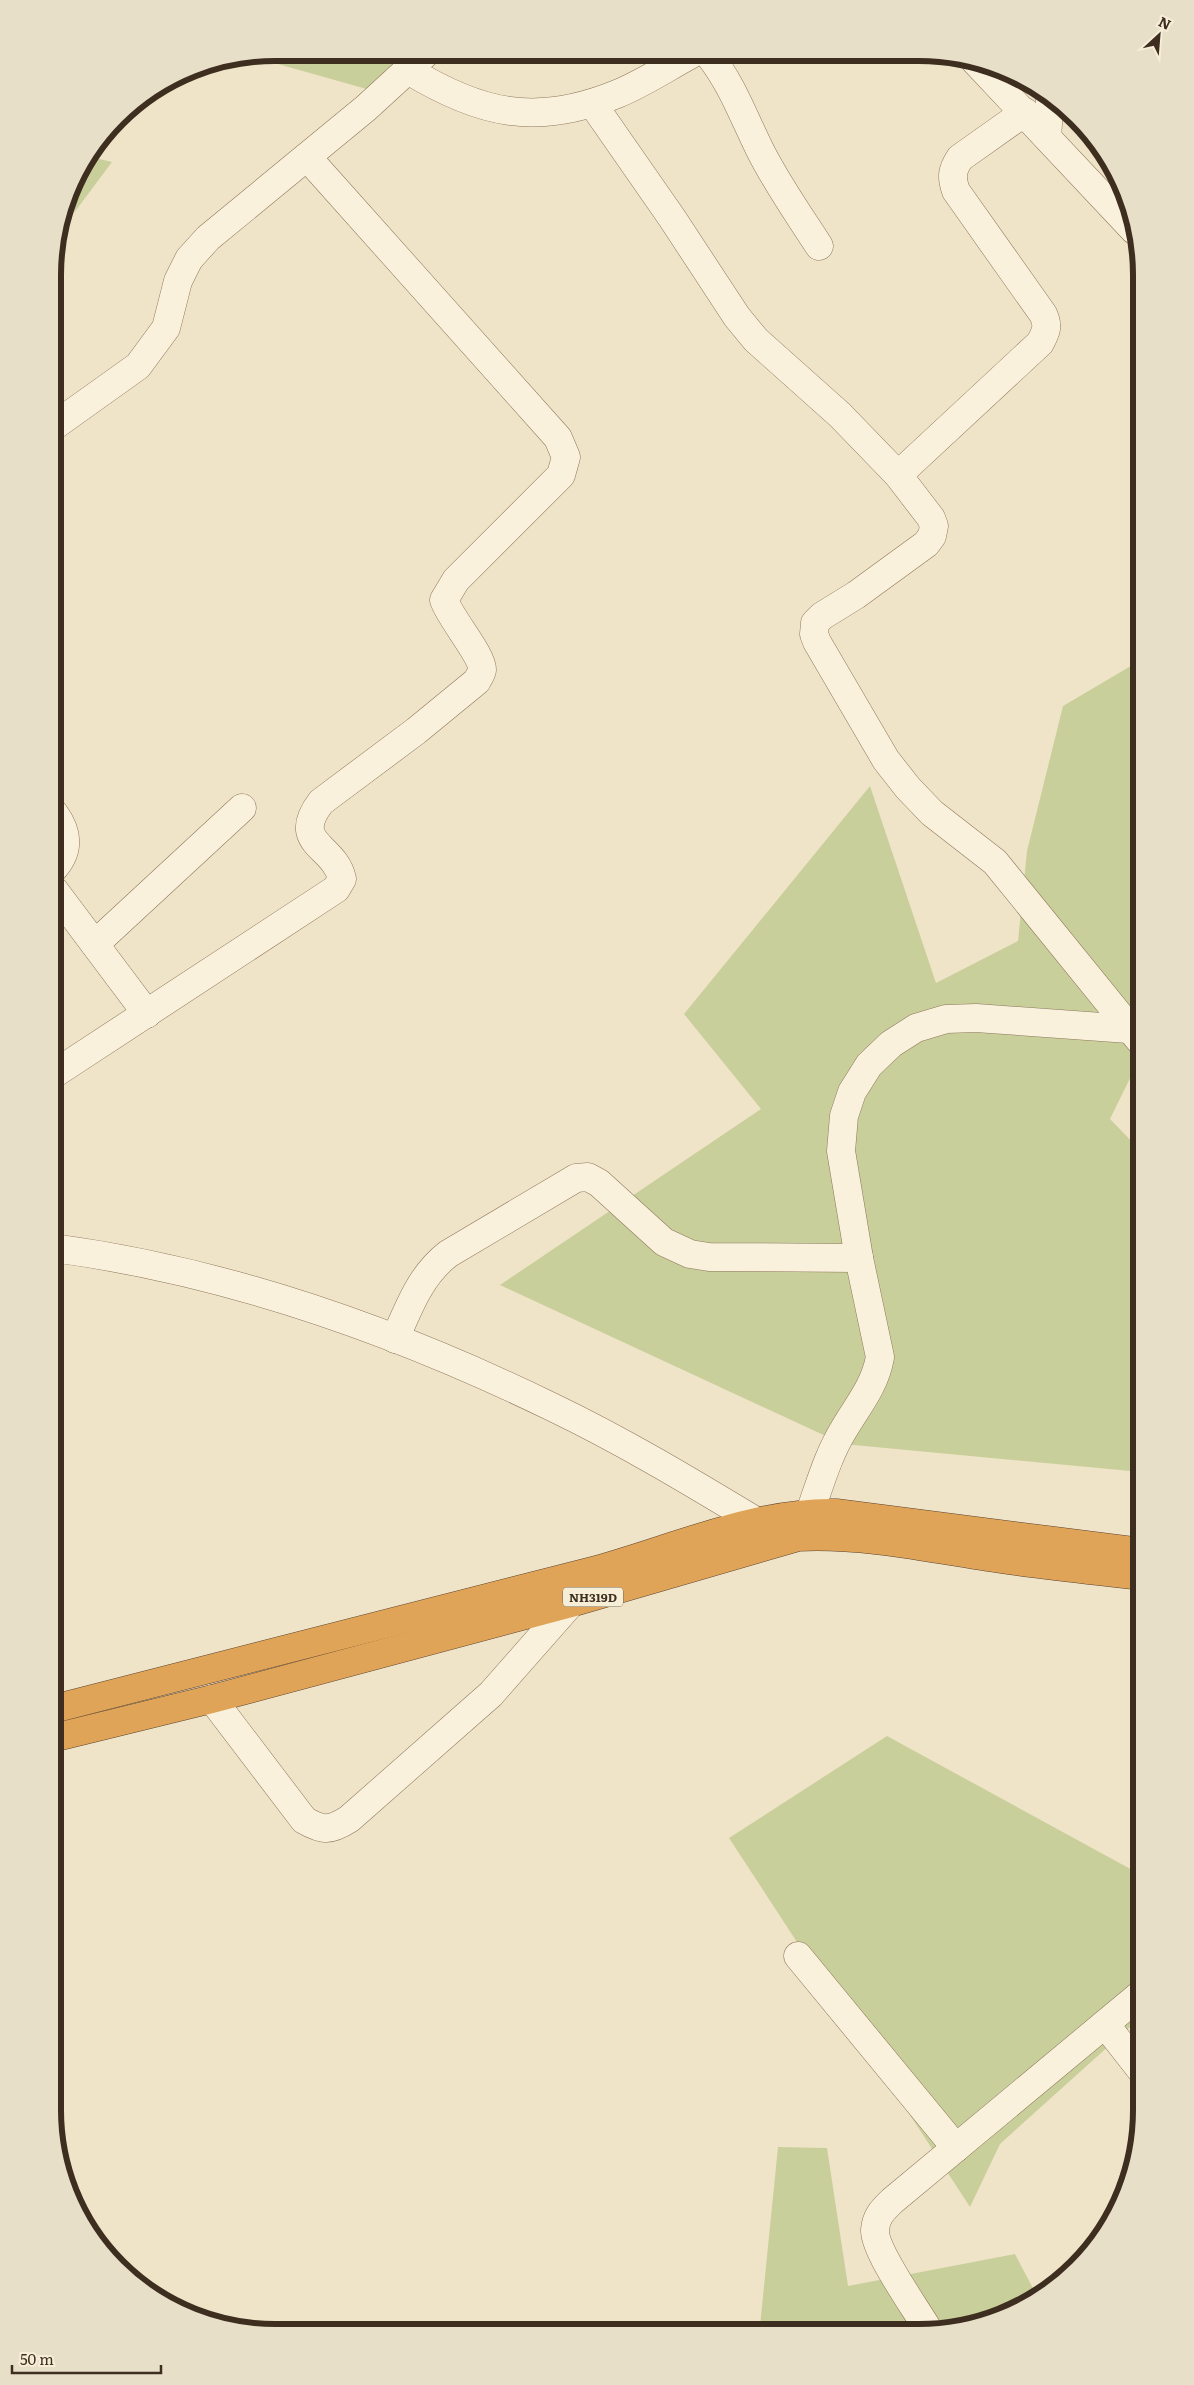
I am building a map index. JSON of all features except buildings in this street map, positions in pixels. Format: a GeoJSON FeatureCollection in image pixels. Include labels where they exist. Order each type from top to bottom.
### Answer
{"type":"FeatureCollection","features":[{"type":"Feature","properties":{"kind":"highway","name":"NH319D"},"geometry":{"type":"LineString","coordinates":[[61,1707],[599,1569],[786,1515],[810,1512],[836,1513],[1133,1551]]}},
{"type":"Feature","properties":{"kind":"highway","name":"NH319D"},"geometry":{"type":"LineString","coordinates":[[61,1736],[212,1700],[571,1603],[798,1537],[867,1538],[1013,1561],[1133,1575]]}},
{"type":"Feature","properties":{"kind":"street"},"geometry":{"type":"LineString","coordinates":[[61,421],[138,366],[166,328],[178,281],[189,259],[208,238],[307,157],[417,62],[443,91],[476,104],[509,112],[547,113],[617,94],[679,61]]}},
{"type":"Feature","properties":{"kind":"street"},"geometry":{"type":"LineString","coordinates":[[714,61],[734,92],[774,176],[819,246]]}},
{"type":"Feature","properties":{"kind":"street"},"geometry":{"type":"LineString","coordinates":[[987,73],[1125,220]]}},
{"type":"Feature","properties":{"kind":"street"},"geometry":{"type":"LineString","coordinates":[[592,102],[672,218],[737,318],[756,340],[840,415],[898,474],[931,518],[934,526],[932,536],[926,544],[856,596],[822,616],[815,624],[814,634],[817,642],[886,760],[908,788],[932,813],[995,862],[1133,1034]]}},
{"type":"Feature","properties":{"kind":"street"},"geometry":{"type":"LineString","coordinates":[[1047,136],[1049,106]]}},
{"type":"Feature","properties":{"kind":"street"},"geometry":{"type":"LineString","coordinates":[[898,474],[1040,343],[1045,334],[1048,323],[1043,314],[956,191],[952,179],[954,168],[960,158],[1025,112]]}},
{"type":"Feature","properties":{"kind":"street"},"geometry":{"type":"LineString","coordinates":[[61,1069],[336,889],[342,879],[340,869],[312,838],[309,825],[314,812],[322,802],[416,731],[477,681],[482,670],[480,660],[447,610],[444,600],[456,580],[561,475],[566,457],[558,438],[307,157]]}},
{"type":"Feature","properties":{"kind":"street"},"geometry":{"type":"LineString","coordinates":[[95,944],[242,808]]}},
{"type":"Feature","properties":{"kind":"street"},"geometry":{"type":"LineString","coordinates":[[61,827],[66,846],[61,860]]}},
{"type":"Feature","properties":{"kind":"street"},"geometry":{"type":"LineString","coordinates":[[61,899],[147,1014]]}},
{"type":"Feature","properties":{"kind":"street"},"geometry":{"type":"LineString","coordinates":[[810,1512],[833,1450],[844,1429],[869,1392],[877,1373],[880,1357],[859,1258],[841,1151],[844,1116],[852,1092],[869,1065],[891,1044],[916,1028],[946,1019],[976,1018],[1133,1036]]}},
{"type":"Feature","properties":{"kind":"street"},"geometry":{"type":"LineString","coordinates":[[395,1339],[414,1295],[435,1265],[448,1254],[576,1178],[588,1177],[599,1183],[664,1242],[690,1254],[709,1257],[859,1258]]}},
{"type":"Feature","properties":{"kind":"street"},"geometry":{"type":"LineString","coordinates":[[61,1249],[105,1255],[186,1272],[284,1301],[395,1339],[552,1407],[655,1461],[759,1523]]}},
{"type":"Feature","properties":{"kind":"street"},"geometry":{"type":"LineString","coordinates":[[212,1700],[304,1820],[318,1828],[334,1828],[356,1813],[491,1694],[571,1603]]}},
{"type":"Feature","properties":{"kind":"street"},"geometry":{"type":"LineString","coordinates":[[798,1956],[956,2148]]}},
{"type":"Feature","properties":{"kind":"street"},"geometry":{"type":"LineString","coordinates":[[924,2324],[878,2247],[875,2231],[878,2215],[892,2201],[1133,2001]]}},
{"type":"Feature","properties":{"kind":"street"},"geometry":{"type":"LineString","coordinates":[[1105,2024],[1133,2060]]}},
{"type":"Feature","properties":{"kind":"green space"},"geometry":{"type":"Polygon","coordinates":[[[401,61],[370,90],[269,62],[401,61]]]}},
{"type":"Feature","properties":{"kind":"green space"},"geometry":{"type":"Polygon","coordinates":[[[96,158],[112,162],[69,219],[83,181],[96,158]]]}},
{"type":"Feature","properties":{"kind":"green space"},"geometry":{"type":"Polygon","coordinates":[[[1133,665],[1133,1072],[1110,1119],[1133,1143],[1133,1471],[843,1444],[500,1285],[761,1109],[684,1014],[870,786],[936,983],[1018,941],[1027,851],[1063,706],[1133,665]]]}},
{"type":"Feature","properties":{"kind":"green space"},"geometry":{"type":"Polygon","coordinates":[[[887,1736],[1133,1870],[1133,2024],[1000,2144],[970,2207],[729,1838],[887,1736]]]}},
{"type":"Feature","properties":{"kind":"green space"},"geometry":{"type":"Polygon","coordinates":[[[778,2147],[827,2148],[848,2286],[1015,2254],[1034,2290],[1013,2302],[987,2312],[946,2322],[918,2324],[760,2324],[778,2147]]]}}]}
